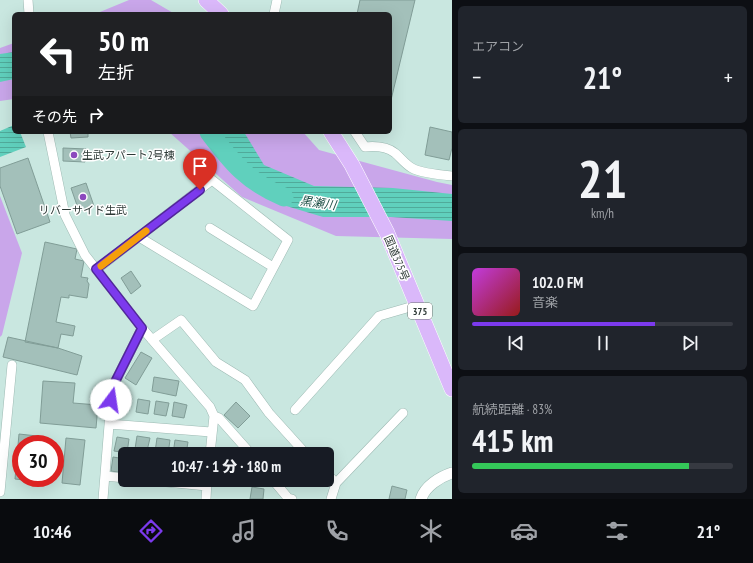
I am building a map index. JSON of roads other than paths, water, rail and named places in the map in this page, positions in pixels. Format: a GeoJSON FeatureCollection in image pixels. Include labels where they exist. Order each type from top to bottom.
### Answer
{"type":"FeatureCollection","features":[{"type":"Feature","properties":{"kind":"highway"},"geometry":{"type":"LineString","coordinates":[[206,0],[219,12]]}},
{"type":"Feature","properties":{"kind":"highway","name":"国道375号"},"geometry":{"type":"LineString","coordinates":[[332,134],[352,165],[387,233],[452,389]]}},
{"type":"Feature","properties":{"kind":"street"},"geometry":{"type":"LineString","coordinates":[[28,0],[29,12]]}},
{"type":"Feature","properties":{"kind":"street"},"geometry":{"type":"LineString","coordinates":[[274,12],[277,0]]}},
{"type":"Feature","properties":{"kind":"street"},"geometry":{"type":"LineString","coordinates":[[48,134],[65,216],[85,255],[142,328],[210,407],[214,416],[211,447]]}},
{"type":"Feature","properties":{"kind":"street"},"geometry":{"type":"LineString","coordinates":[[356,134],[365,147],[374,146],[395,153],[403,162],[413,169],[452,176]]}},
{"type":"Feature","properties":{"kind":"street"},"geometry":{"type":"LineString","coordinates":[[96,269],[212,180],[288,240],[253,306],[139,237]]}},
{"type":"Feature","properties":{"kind":"street"},"geometry":{"type":"LineString","coordinates":[[210,228],[273,267]]}},
{"type":"Feature","properties":{"kind":"street"},"geometry":{"type":"LineString","coordinates":[[295,410],[379,316],[417,304]]}},
{"type":"Feature","properties":{"kind":"street"},"geometry":{"type":"LineString","coordinates":[[152,340],[181,320],[216,362],[245,380],[269,413],[300,447]]}},
{"type":"Feature","properties":{"kind":"street"},"geometry":{"type":"LineString","coordinates":[[103,499],[112,388],[142,328]]}},
{"type":"Feature","properties":{"kind":"street"},"geometry":{"type":"LineString","coordinates":[[0,492],[12,365]]}},
{"type":"Feature","properties":{"kind":"street"},"geometry":{"type":"LineString","coordinates":[[331,499],[336,483],[403,413]]}},
{"type":"Feature","properties":{"kind":"street"},"geometry":{"type":"LineString","coordinates":[[214,416],[219,418],[245,447]]}},
{"type":"Feature","properties":{"kind":"street"},"geometry":{"type":"LineString","coordinates":[[109,424],[212,432]]}},
{"type":"Feature","properties":{"kind":"street"},"geometry":{"type":"LineString","coordinates":[[421,499],[424,491],[442,476],[452,473]]}},
{"type":"Feature","properties":{"kind":"street"},"geometry":{"type":"LineString","coordinates":[[105,476],[118,477]]}},
{"type":"Feature","properties":{"kind":"street"},"geometry":{"type":"LineString","coordinates":[[206,499],[207,487]]}},
{"type":"Feature","properties":{"kind":"street"},"geometry":{"type":"LineString","coordinates":[[279,487],[288,498],[292,499]]}},
{"type":"Feature","properties":{"kind":"water"},"geometry":{"type":"Polygon","coordinates":[[[12,52],[12,79],[0,82],[0,54],[12,52]]]}},
{"type":"Feature","properties":{"kind":"water"},"geometry":{"type":"Polygon","coordinates":[[[12,126],[12,134],[21,134],[26,147],[0,157],[0,131],[12,126]]]}},
{"type":"Feature","properties":{"kind":"water"},"geometry":{"type":"Polygon","coordinates":[[[208,134],[245,134],[264,165],[314,186],[393,188],[452,194],[452,221],[391,217],[323,217],[283,205],[230,160],[208,134]]]}},
{"type":"Feature","properties":{"kind":"waterway","name":"黒瀬川"},"geometry":{"type":"LineString","coordinates":[[211,134],[233,162],[251,178],[260,185],[284,197]]}},
{"type":"Feature","properties":{"kind":"place","name":"生武アパート2号棟"},"geometry":{"type":"Point","coordinates":[74,155]}},
{"type":"Feature","properties":{"kind":"place","name":"リバーサイド生武"},"geometry":{"type":"Point","coordinates":[83,197]}}]}
